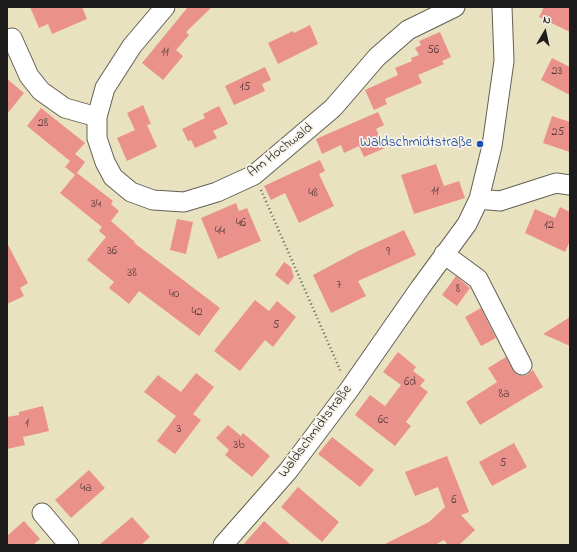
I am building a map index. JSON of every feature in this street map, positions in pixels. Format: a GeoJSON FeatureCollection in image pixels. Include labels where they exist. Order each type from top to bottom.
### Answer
{"type":"FeatureCollection","features":[{"type":"Feature","properties":{"kind":"street","name":"Am Hochwald"},"geometry":{"type":"LineString","coordinates":[[165,7],[132,46],[105,88],[97,117],[97,138],[105,162],[113,177],[131,192],[153,200],[184,202],[217,192],[254,175],[291,146],[333,108],[377,57],[408,30],[455,7]]}},
{"type":"Feature","properties":{"kind":"street","name":"Waldschmidtstraße"},"geometry":{"type":"LineString","coordinates":[[223,545],[288,471],[349,390],[444,254],[467,224],[479,199],[492,146],[504,61],[502,7]]}},
{"type":"Feature","properties":{"kind":"street"},"geometry":{"type":"LineString","coordinates":[[12,38],[29,76],[40,91],[65,108],[97,117]]}},
{"type":"Feature","properties":{"kind":"street"},"geometry":{"type":"LineString","coordinates":[[479,199],[500,201],[556,183],[570,185]]}},
{"type":"Feature","properties":{"kind":"street"},"geometry":{"type":"LineString","coordinates":[[444,254],[478,279],[522,365]]}},
{"type":"Feature","properties":{"kind":"street"},"geometry":{"type":"LineString","coordinates":[[42,513],[69,545]]}},
{"type":"Feature","properties":{"kind":"path"},"geometry":{"type":"LineString","coordinates":[[254,175],[349,390]]}},
{"type":"Feature","properties":{"kind":"building"},"geometry":{"type":"Polygon","coordinates":[[[30,7],[82,7],[87,19],[52,34],[48,24],[39,28],[30,7]]]}},
{"type":"Feature","properties":{"kind":"building"},"geometry":{"type":"Polygon","coordinates":[[[188,7],[212,7],[186,32],[189,35],[176,50],[183,56],[163,80],[142,63],[188,7]]]}},
{"type":"Feature","properties":{"kind":"building"},"geometry":{"type":"Polygon","coordinates":[[[544,7],[570,7],[570,32],[539,17],[544,7]]]}},
{"type":"Feature","properties":{"kind":"building"},"geometry":{"type":"Polygon","coordinates":[[[310,25],[318,44],[278,64],[268,43],[310,25]]]}},
{"type":"Feature","properties":{"kind":"building"},"geometry":{"type":"Polygon","coordinates":[[[440,32],[451,57],[442,61],[444,64],[418,75],[422,83],[385,99],[387,104],[374,110],[365,90],[398,75],[395,68],[412,61],[411,58],[419,55],[415,48],[421,45],[419,41],[440,32]]]}},
{"type":"Feature","properties":{"kind":"building"},"geometry":{"type":"Polygon","coordinates":[[[552,58],[570,67],[570,95],[541,80],[552,58]]]}},
{"type":"Feature","properties":{"kind":"building"},"geometry":{"type":"Polygon","coordinates":[[[265,67],[271,80],[262,84],[265,91],[234,105],[225,86],[265,67]]]}},
{"type":"Feature","properties":{"kind":"building"},"geometry":{"type":"Polygon","coordinates":[[[7,79],[24,93],[7,114],[7,79]]]}},
{"type":"Feature","properties":{"kind":"building"},"geometry":{"type":"Polygon","coordinates":[[[143,105],[151,124],[147,125],[157,147],[127,161],[117,138],[135,130],[127,113],[143,105]]]}},
{"type":"Feature","properties":{"kind":"building"},"geometry":{"type":"Polygon","coordinates":[[[219,106],[228,124],[213,131],[217,138],[195,148],[191,140],[188,141],[182,129],[205,118],[203,114],[219,106]]]}},
{"type":"Feature","properties":{"kind":"building"},"geometry":{"type":"Polygon","coordinates":[[[41,108],[85,143],[75,154],[85,162],[77,173],[113,201],[111,204],[119,211],[111,221],[136,243],[133,242],[220,308],[199,336],[139,291],[129,304],[109,288],[114,282],[87,260],[106,237],[99,231],[102,227],[60,193],[75,175],[65,167],[70,161],[27,126],[41,108]]]}},
{"type":"Feature","properties":{"kind":"building"},"geometry":{"type":"Polygon","coordinates":[[[378,112],[384,125],[376,129],[385,148],[364,157],[359,146],[344,153],[341,145],[322,154],[316,139],[378,112]]]}},
{"type":"Feature","properties":{"kind":"building"},"geometry":{"type":"Polygon","coordinates":[[[552,116],[570,122],[570,152],[543,143],[552,116]]]}},
{"type":"Feature","properties":{"kind":"building"},"geometry":{"type":"Polygon","coordinates":[[[320,160],[325,171],[319,174],[334,206],[299,223],[285,193],[271,200],[264,186],[320,160]]]}},
{"type":"Feature","properties":{"kind":"building"},"geometry":{"type":"Polygon","coordinates":[[[436,164],[444,186],[459,181],[465,198],[414,214],[401,175],[436,164]]]}},
{"type":"Feature","properties":{"kind":"building"},"geometry":{"type":"Polygon","coordinates":[[[236,203],[239,211],[247,208],[261,241],[218,259],[201,218],[236,203]]]}},
{"type":"Feature","properties":{"kind":"building"},"geometry":{"type":"Polygon","coordinates":[[[560,207],[570,212],[570,241],[565,252],[525,233],[535,209],[555,218],[560,207]]]}},
{"type":"Feature","properties":{"kind":"building"},"geometry":{"type":"Polygon","coordinates":[[[177,219],[193,222],[186,254],[170,250],[177,219]]]}},
{"type":"Feature","properties":{"kind":"building"},"geometry":{"type":"Polygon","coordinates":[[[404,230],[416,255],[358,281],[366,296],[331,313],[313,275],[360,250],[404,230]]]}},
{"type":"Feature","properties":{"kind":"building"},"geometry":{"type":"Polygon","coordinates":[[[7,243],[28,283],[20,288],[24,296],[7,304],[7,243]]]}},
{"type":"Feature","properties":{"kind":"building"},"geometry":{"type":"Polygon","coordinates":[[[284,262],[291,267],[294,277],[288,285],[275,275],[284,262]]]}},
{"type":"Feature","properties":{"kind":"building"},"geometry":{"type":"Polygon","coordinates":[[[456,276],[470,288],[457,306],[442,295],[456,276]]]}},
{"type":"Feature","properties":{"kind":"building"},"geometry":{"type":"Polygon","coordinates":[[[255,300],[269,311],[277,301],[296,317],[273,347],[265,340],[240,371],[214,351],[255,300]]]}},
{"type":"Feature","properties":{"kind":"building"},"geometry":{"type":"Polygon","coordinates":[[[481,308],[496,338],[481,346],[465,317],[481,308]]]}},
{"type":"Feature","properties":{"kind":"building"},"geometry":{"type":"Polygon","coordinates":[[[570,317],[570,346],[543,334],[570,317]]]}},
{"type":"Feature","properties":{"kind":"building"},"geometry":{"type":"Polygon","coordinates":[[[398,352],[416,367],[413,371],[425,380],[420,386],[428,392],[406,422],[411,426],[395,446],[355,415],[370,395],[385,406],[401,385],[383,372],[398,352]]]}},
{"type":"Feature","properties":{"kind":"building"},"geometry":{"type":"Polygon","coordinates":[[[506,357],[516,374],[521,376],[527,375],[533,370],[543,387],[480,425],[466,402],[497,382],[488,368],[506,357]]]}},
{"type":"Feature","properties":{"kind":"building"},"geometry":{"type":"Polygon","coordinates":[[[196,373],[214,387],[193,414],[201,420],[175,454],[157,441],[176,416],[144,392],[158,375],[181,392],[196,373]]]}},
{"type":"Feature","properties":{"kind":"building"},"geometry":{"type":"Polygon","coordinates":[[[43,406],[49,431],[23,437],[25,445],[7,449],[7,417],[19,415],[19,412],[43,406]]]}},
{"type":"Feature","properties":{"kind":"building"},"geometry":{"type":"Polygon","coordinates":[[[228,425],[241,436],[243,433],[270,456],[252,477],[225,455],[229,450],[216,438],[228,425]]]}},
{"type":"Feature","properties":{"kind":"building"},"geometry":{"type":"Polygon","coordinates":[[[332,437],[374,470],[360,487],[318,454],[332,437]]]}},
{"type":"Feature","properties":{"kind":"building"},"geometry":{"type":"Polygon","coordinates":[[[514,443],[527,467],[492,486],[479,462],[514,443]]]}},
{"type":"Feature","properties":{"kind":"building"},"geometry":{"type":"Polygon","coordinates":[[[447,456],[469,512],[461,515],[475,530],[459,545],[448,545],[444,540],[435,545],[383,545],[429,522],[445,507],[438,487],[415,496],[405,472],[447,456]]]}},
{"type":"Feature","properties":{"kind":"building"},"geometry":{"type":"Polygon","coordinates":[[[89,470],[105,488],[71,518],[55,500],[89,470]]]}},
{"type":"Feature","properties":{"kind":"building"},"geometry":{"type":"Polygon","coordinates":[[[298,487],[339,522],[322,542],[281,507],[298,487]]]}},
{"type":"Feature","properties":{"kind":"building"},"geometry":{"type":"Polygon","coordinates":[[[132,517],[150,537],[141,545],[99,545],[132,517]]]}},
{"type":"Feature","properties":{"kind":"building"},"geometry":{"type":"Polygon","coordinates":[[[24,521],[40,539],[33,545],[7,545],[7,536],[24,521]]]}},
{"type":"Feature","properties":{"kind":"building"},"geometry":{"type":"Polygon","coordinates":[[[264,521],[291,545],[243,545],[264,521]]]}},
{"type":"Feature","properties":{"kind":"place","name":"Waldschmidtstraße"},"geometry":{"type":"Point","coordinates":[480,144]}}]}
